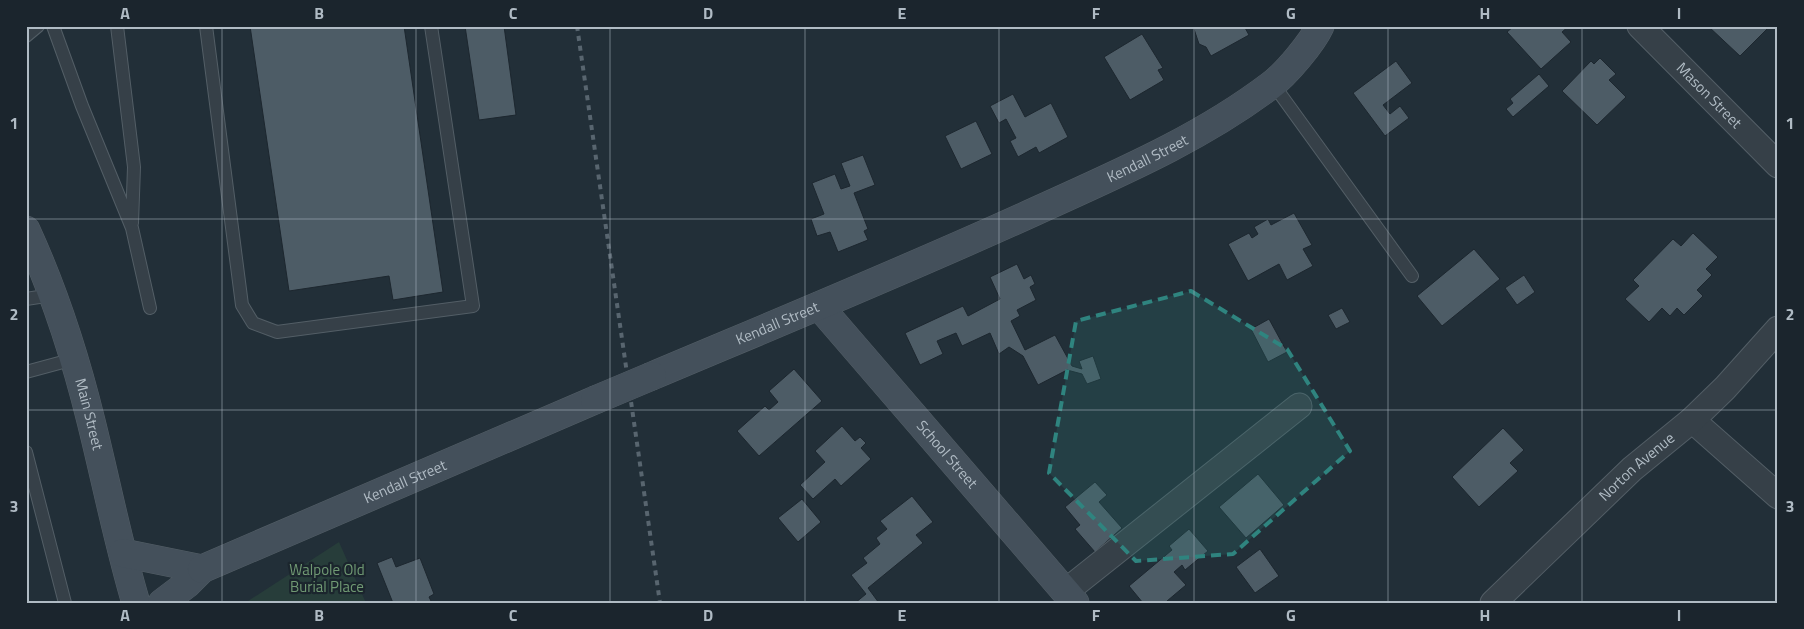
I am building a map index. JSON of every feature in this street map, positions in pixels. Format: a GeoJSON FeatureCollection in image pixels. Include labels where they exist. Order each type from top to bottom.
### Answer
{"type":"FeatureCollection","features":[{"type":"Feature","properties":{"kind":"street","name":"Kendall Street"},"geometry":{"type":"LineString","coordinates":[[202,569],[993,231],[1148,160],[1224,118],[1273,84],[1298,58],[1320,26]]}},
{"type":"Feature","properties":{"kind":"street","name":"Mason Street"},"geometry":{"type":"LineString","coordinates":[[1640,26],[1778,165]]}},
{"type":"Feature","properties":{"kind":"street","name":"Main Street"},"geometry":{"type":"LineString","coordinates":[[26,230],[39,297],[74,359],[91,419],[136,603]]}},
{"type":"Feature","properties":{"kind":"street","name":"School Street"},"geometry":{"type":"LineString","coordinates":[[819,306],[1070,597]]}},
{"type":"Feature","properties":{"kind":"street","name":"Norton Avenue"},"geometry":{"type":"LineString","coordinates":[[1493,603],[1632,469],[1692,420],[1725,388],[1778,329]]}},
{"type":"Feature","properties":{"kind":"street"},"geometry":{"type":"LineString","coordinates":[[1070,597],[1299,406]]}},
{"type":"Feature","properties":{"kind":"street"},"geometry":{"type":"LineString","coordinates":[[1692,420],[1778,496]]}},
{"type":"Feature","properties":{"kind":"street"},"geometry":{"type":"LineString","coordinates":[[123,553],[202,569]]}},
{"type":"Feature","properties":{"kind":"street"},"geometry":{"type":"LineString","coordinates":[[162,603],[187,584],[202,569]]}},
{"type":"Feature","properties":{"kind":"lane"},"geometry":{"type":"LineString","coordinates":[[26,36],[38,26]]}},
{"type":"Feature","properties":{"kind":"lane"},"geometry":{"type":"LineString","coordinates":[[53,26],[82,106],[132,228],[150,308]]}},
{"type":"Feature","properties":{"kind":"lane"},"geometry":{"type":"LineString","coordinates":[[117,26],[134,167],[132,228]]}},
{"type":"Feature","properties":{"kind":"lane"},"geometry":{"type":"LineString","coordinates":[[206,26],[242,305],[253,323],[277,332],[473,306],[432,26]]}},
{"type":"Feature","properties":{"kind":"lane"},"geometry":{"type":"LineString","coordinates":[[1273,84],[1412,276]]}},
{"type":"Feature","properties":{"kind":"lane"},"geometry":{"type":"LineString","coordinates":[[26,372],[74,359]]}},
{"type":"Feature","properties":{"kind":"lane"},"geometry":{"type":"LineString","coordinates":[[26,452],[65,603]]}},
{"type":"Feature","properties":{"kind":"highlighted area"},"geometry":{"type":"Polygon","coordinates":[[[1191,291],[1287,349],[1350,451],[1233,554],[1136,561],[1049,473],[1076,321],[1191,291]]]}},
{"type":"Feature","properties":{"kind":"green space","name":"Walpole Old Burial Place"},"geometry":{"type":"Polygon","coordinates":[[[339,542],[366,603],[245,603],[339,542]]]}},
{"type":"Feature","properties":{"kind":"building"},"geometry":{"type":"Polygon","coordinates":[[[250,26],[404,26],[443,292],[393,300],[389,276],[289,291],[250,26]]]}},
{"type":"Feature","properties":{"kind":"building"},"geometry":{"type":"Polygon","coordinates":[[[465,26],[504,26],[516,115],[479,120],[465,26]]]}},
{"type":"Feature","properties":{"kind":"building"},"geometry":{"type":"Polygon","coordinates":[[[1193,26],[1244,26],[1249,35],[1211,56],[1206,47],[1199,44],[1193,26]]]}},
{"type":"Feature","properties":{"kind":"building"},"geometry":{"type":"Polygon","coordinates":[[[1514,26],[1569,26],[1562,32],[1571,42],[1541,69],[1507,32],[1514,26]]]}},
{"type":"Feature","properties":{"kind":"building"},"geometry":{"type":"Polygon","coordinates":[[[1708,26],[1764,26],[1767,29],[1740,56],[1708,26]]]}},
{"type":"Feature","properties":{"kind":"building"},"geometry":{"type":"Polygon","coordinates":[[[1142,34],[1163,68],[1158,70],[1164,80],[1130,100],[1104,57],[1142,34]]]}},
{"type":"Feature","properties":{"kind":"building"},"geometry":{"type":"Polygon","coordinates":[[[1600,58],[1616,74],[1609,80],[1626,97],[1597,125],[1562,91],[1591,61],[1594,64],[1600,58]]]}},
{"type":"Feature","properties":{"kind":"building"},"geometry":{"type":"Polygon","coordinates":[[[1396,61],[1412,83],[1383,105],[1390,114],[1400,106],[1409,118],[1385,136],[1353,93],[1396,61]]]}},
{"type":"Feature","properties":{"kind":"building"},"geometry":{"type":"Polygon","coordinates":[[[1539,74],[1549,86],[1513,117],[1506,109],[1513,103],[1510,99],[1539,74]]]}},
{"type":"Feature","properties":{"kind":"building"},"geometry":{"type":"Polygon","coordinates":[[[1013,94],[1025,117],[1051,103],[1068,137],[1039,153],[1036,147],[1018,157],[1010,141],[1016,138],[1006,119],[999,123],[990,106],[1013,94]]]}},
{"type":"Feature","properties":{"kind":"building"},"geometry":{"type":"Polygon","coordinates":[[[976,121],[992,154],[961,169],[945,136],[976,121]]]}},
{"type":"Feature","properties":{"kind":"building"},"geometry":{"type":"Polygon","coordinates":[[[863,155],[875,185],[854,193],[868,229],[864,231],[868,240],[838,252],[830,232],[817,236],[811,219],[824,214],[812,183],[835,174],[841,189],[850,186],[841,163],[863,155]]]}},
{"type":"Feature","properties":{"kind":"building"},"geometry":{"type":"Polygon","coordinates":[[[1294,213],[1312,245],[1303,249],[1313,266],[1287,280],[1279,264],[1248,281],[1228,244],[1249,233],[1252,238],[1258,234],[1254,227],[1268,219],[1271,225],[1294,213]]]}},
{"type":"Feature","properties":{"kind":"building"},"geometry":{"type":"Polygon","coordinates":[[[1693,233],[1718,257],[1706,269],[1712,275],[1697,290],[1703,296],[1684,315],[1677,308],[1670,316],[1662,308],[1649,322],[1625,299],[1639,286],[1633,280],[1673,239],[1681,246],[1693,233]]]}},
{"type":"Feature","properties":{"kind":"building"},"geometry":{"type":"Polygon","coordinates":[[[1474,249],[1500,279],[1442,326],[1417,296],[1474,249]]]}},
{"type":"Feature","properties":{"kind":"building"},"geometry":{"type":"Polygon","coordinates":[[[1017,264],[1024,279],[1031,275],[1035,284],[1030,287],[1036,300],[1017,310],[1020,316],[1011,321],[1025,350],[1055,335],[1072,366],[1082,369],[1079,361],[1093,356],[1101,379],[1087,384],[1082,374],[1067,370],[1038,385],[1023,356],[1009,347],[999,354],[990,333],[962,346],[956,333],[937,341],[943,354],[920,365],[905,333],[963,306],[968,316],[1000,299],[990,277],[1017,264]]]}},
{"type":"Feature","properties":{"kind":"building"},"geometry":{"type":"Polygon","coordinates":[[[1524,275],[1535,292],[1517,305],[1505,288],[1524,275]]]}},
{"type":"Feature","properties":{"kind":"building"},"geometry":{"type":"Polygon","coordinates":[[[1342,308],[1350,322],[1336,329],[1328,315],[1342,308]]]}},
{"type":"Feature","properties":{"kind":"building"},"geometry":{"type":"Polygon","coordinates":[[[1269,319],[1287,352],[1268,362],[1251,329],[1269,319]]]}},
{"type":"Feature","properties":{"kind":"building"},"geometry":{"type":"Polygon","coordinates":[[[794,369],[822,401],[759,456],[737,431],[765,406],[769,410],[778,402],[769,391],[794,369]]]}},
{"type":"Feature","properties":{"kind":"building"},"geometry":{"type":"Polygon","coordinates":[[[842,426],[855,441],[860,437],[866,443],[861,448],[871,459],[841,486],[835,479],[813,499],[800,485],[825,462],[815,451],[842,426]]]}},
{"type":"Feature","properties":{"kind":"building"},"geometry":{"type":"Polygon","coordinates":[[[1503,428],[1524,450],[1510,463],[1518,471],[1479,507],[1452,477],[1503,428]]]}},
{"type":"Feature","properties":{"kind":"building"},"geometry":{"type":"Polygon","coordinates":[[[1258,474],[1284,505],[1246,538],[1219,507],[1258,474]]]}},
{"type":"Feature","properties":{"kind":"building"},"geometry":{"type":"Polygon","coordinates":[[[1095,482],[1107,495],[1099,502],[1122,528],[1095,552],[1075,529],[1080,525],[1065,507],[1095,482]]]}},
{"type":"Feature","properties":{"kind":"building"},"geometry":{"type":"Polygon","coordinates":[[[912,496],[933,522],[916,535],[923,543],[868,588],[879,603],[855,603],[866,594],[851,575],[867,563],[863,558],[880,544],[876,538],[887,529],[880,521],[912,496]]]}},
{"type":"Feature","properties":{"kind":"building"},"geometry":{"type":"Polygon","coordinates":[[[802,499],[821,522],[798,542],[778,518],[802,499]]]}},
{"type":"Feature","properties":{"kind":"building"},"geometry":{"type":"Polygon","coordinates":[[[1189,529],[1208,551],[1185,570],[1182,565],[1174,572],[1186,585],[1167,601],[1169,603],[1143,603],[1129,586],[1172,550],[1169,546],[1189,529]]]}},
{"type":"Feature","properties":{"kind":"building"},"geometry":{"type":"Polygon","coordinates":[[[1260,549],[1279,576],[1255,593],[1236,567],[1260,549]]]}},
{"type":"Feature","properties":{"kind":"building"},"geometry":{"type":"Polygon","coordinates":[[[392,557],[396,567],[420,558],[434,594],[429,597],[432,603],[393,603],[377,563],[392,557]]]}},
{"type":"Feature","properties":{"kind":"railway"},"geometry":{"type":"LineString","coordinates":[[577,26],[660,603]]}}]}
